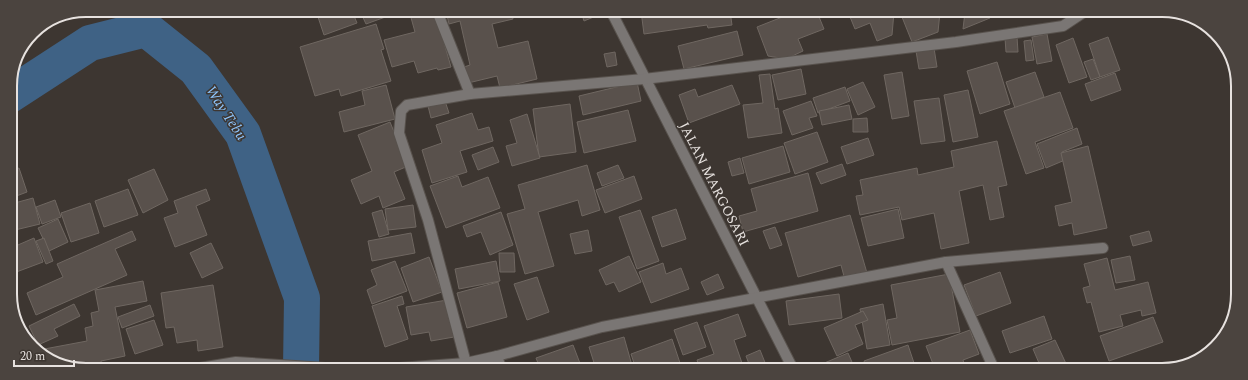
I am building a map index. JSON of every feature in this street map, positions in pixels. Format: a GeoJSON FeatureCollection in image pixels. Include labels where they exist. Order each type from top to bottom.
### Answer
{"type":"FeatureCollection","features":[{"type":"Feature","properties":{"kind":"street"},"geometry":{"type":"LineString","coordinates":[[439,17],[470,94]]}},
{"type":"Feature","properties":{"kind":"street","name":"JALAN MARGOSARI"},"geometry":{"type":"LineString","coordinates":[[614,17],[644,79],[790,363]]}},
{"type":"Feature","properties":{"kind":"street"},"geometry":{"type":"LineString","coordinates":[[1076,17],[1063,26],[956,42],[644,79],[470,94],[407,105],[401,111],[399,133],[428,220],[466,363],[498,356],[602,327],[946,262],[1103,248]]}},
{"type":"Feature","properties":{"kind":"street"},"geometry":{"type":"LineString","coordinates":[[946,262],[991,363]]}},
{"type":"Feature","properties":{"kind":"street"},"geometry":{"type":"LineString","coordinates":[[498,356],[500,363]]}},
{"type":"Feature","properties":{"kind":"street"},"geometry":{"type":"LineString","coordinates":[[230,363],[251,363]]}},
{"type":"Feature","properties":{"kind":"building"},"geometry":{"type":"Polygon","coordinates":[[[318,17],[354,17],[357,23],[324,35],[318,17]]]}},
{"type":"Feature","properties":{"kind":"building"},"geometry":{"type":"Polygon","coordinates":[[[363,17],[385,17],[366,24],[363,17]]]}},
{"type":"Feature","properties":{"kind":"building"},"geometry":{"type":"Polygon","coordinates":[[[411,17],[437,17],[451,67],[438,70],[437,68],[418,73],[414,61],[392,67],[384,40],[415,32],[411,17]]]}},
{"type":"Feature","properties":{"kind":"building"},"geometry":{"type":"Polygon","coordinates":[[[447,17],[512,17],[513,19],[492,24],[498,48],[528,41],[537,79],[500,88],[497,76],[468,83],[464,67],[470,65],[460,21],[449,24],[447,17]]]}},
{"type":"Feature","properties":{"kind":"building"},"geometry":{"type":"Polygon","coordinates":[[[583,17],[594,17],[584,21],[583,17]]]}},
{"type":"Feature","properties":{"kind":"building"},"geometry":{"type":"Polygon","coordinates":[[[642,17],[731,17],[732,25],[708,28],[707,25],[644,34],[642,17]]]}},
{"type":"Feature","properties":{"kind":"building"},"geometry":{"type":"Polygon","coordinates":[[[782,17],[819,17],[824,29],[798,39],[803,51],[786,59],[768,56],[757,27],[782,17]]]}},
{"type":"Feature","properties":{"kind":"building"},"geometry":{"type":"Polygon","coordinates":[[[850,17],[894,17],[892,35],[877,41],[870,23],[855,29],[850,17]]]}},
{"type":"Feature","properties":{"kind":"building"},"geometry":{"type":"Polygon","coordinates":[[[902,17],[940,17],[938,32],[912,42],[902,17]]]}},
{"type":"Feature","properties":{"kind":"building"},"geometry":{"type":"Polygon","coordinates":[[[964,17],[990,17],[990,18],[963,29],[964,17]]]}},
{"type":"Feature","properties":{"kind":"building"},"geometry":{"type":"Polygon","coordinates":[[[376,24],[384,49],[381,50],[391,81],[341,96],[339,89],[315,96],[300,47],[376,24]]]}},
{"type":"Feature","properties":{"kind":"building"},"geometry":{"type":"Polygon","coordinates":[[[737,31],[743,55],[684,69],[678,46],[737,31]]]}},
{"type":"Feature","properties":{"kind":"building"},"geometry":{"type":"Polygon","coordinates":[[[1047,34],[1052,61],[1037,64],[1032,37],[1047,34]]]}},
{"type":"Feature","properties":{"kind":"building"},"geometry":{"type":"Polygon","coordinates":[[[1017,37],[1018,52],[1006,52],[1005,38],[1017,37]]]}},
{"type":"Feature","properties":{"kind":"building"},"geometry":{"type":"Polygon","coordinates":[[[1108,37],[1120,70],[1100,77],[1089,44],[1108,37]]]}},
{"type":"Feature","properties":{"kind":"building"},"geometry":{"type":"Polygon","coordinates":[[[1073,38],[1087,77],[1069,83],[1056,45],[1073,38]]]}},
{"type":"Feature","properties":{"kind":"building"},"geometry":{"type":"Polygon","coordinates":[[[1031,40],[1034,60],[1026,61],[1024,41],[1031,40]]]}},
{"type":"Feature","properties":{"kind":"building"},"geometry":{"type":"Polygon","coordinates":[[[934,48],[937,67],[919,69],[916,51],[934,48]]]}},
{"type":"Feature","properties":{"kind":"building"},"geometry":{"type":"Polygon","coordinates":[[[615,52],[617,65],[607,67],[604,54],[615,52]]]}},
{"type":"Feature","properties":{"kind":"building"},"geometry":{"type":"Polygon","coordinates":[[[1093,59],[1100,77],[1091,80],[1084,62],[1093,59]]]}},
{"type":"Feature","properties":{"kind":"building"},"geometry":{"type":"Polygon","coordinates":[[[997,62],[1010,104],[980,114],[967,71],[997,62]]]}},
{"type":"Feature","properties":{"kind":"building"},"geometry":{"type":"Polygon","coordinates":[[[801,69],[806,94],[778,100],[772,75],[801,69]]]}},
{"type":"Feature","properties":{"kind":"building"},"geometry":{"type":"Polygon","coordinates":[[[902,72],[909,116],[892,119],[884,75],[902,72]]]}},
{"type":"Feature","properties":{"kind":"building"},"geometry":{"type":"Polygon","coordinates":[[[1035,72],[1044,97],[1015,108],[1006,82],[1035,72]]]}},
{"type":"Feature","properties":{"kind":"building"},"geometry":{"type":"Polygon","coordinates":[[[1115,73],[1121,90],[1091,101],[1085,84],[1115,73]]]}},
{"type":"Feature","properties":{"kind":"building"},"geometry":{"type":"Polygon","coordinates":[[[770,74],[775,109],[778,108],[782,133],[748,138],[743,105],[763,103],[759,75],[770,74]]]}},
{"type":"Feature","properties":{"kind":"building"},"geometry":{"type":"Polygon","coordinates":[[[637,82],[641,101],[583,115],[579,96],[637,82]]]}},
{"type":"Feature","properties":{"kind":"building"},"geometry":{"type":"Polygon","coordinates":[[[863,82],[875,107],[858,115],[847,89],[863,82]]]}},
{"type":"Feature","properties":{"kind":"building"},"geometry":{"type":"Polygon","coordinates":[[[386,85],[395,119],[344,132],[339,112],[365,105],[362,91],[386,85]]]}},
{"type":"Feature","properties":{"kind":"building"},"geometry":{"type":"Polygon","coordinates":[[[732,85],[740,104],[689,123],[679,95],[695,89],[698,97],[732,85]]]}},
{"type":"Feature","properties":{"kind":"building"},"geometry":{"type":"Polygon","coordinates":[[[845,87],[850,101],[818,113],[813,98],[845,87]]]}},
{"type":"Feature","properties":{"kind":"building"},"geometry":{"type":"Polygon","coordinates":[[[968,90],[978,137],[953,142],[944,95],[968,90]]]}},
{"type":"Feature","properties":{"kind":"building"},"geometry":{"type":"Polygon","coordinates":[[[1060,92],[1073,128],[1035,142],[1044,168],[1026,174],[1004,111],[1060,92]]]}},
{"type":"Feature","properties":{"kind":"building"},"geometry":{"type":"Polygon","coordinates":[[[939,98],[945,141],[921,144],[914,101],[939,98]]]}},
{"type":"Feature","properties":{"kind":"building"},"geometry":{"type":"Polygon","coordinates":[[[445,101],[449,113],[431,118],[428,106],[445,101]]]}},
{"type":"Feature","properties":{"kind":"building"},"geometry":{"type":"Polygon","coordinates":[[[811,101],[817,116],[809,118],[813,128],[792,135],[783,111],[811,101]]]}},
{"type":"Feature","properties":{"kind":"building"},"geometry":{"type":"Polygon","coordinates":[[[570,104],[576,152],[539,157],[533,109],[570,104]]]}},
{"type":"Feature","properties":{"kind":"building"},"geometry":{"type":"Polygon","coordinates":[[[849,105],[852,119],[822,125],[819,111],[849,105]]]}},
{"type":"Feature","properties":{"kind":"building"},"geometry":{"type":"Polygon","coordinates":[[[628,110],[636,141],[584,153],[577,122],[628,110]]]}},
{"type":"Feature","properties":{"kind":"building"},"geometry":{"type":"Polygon","coordinates":[[[472,113],[478,130],[489,127],[493,141],[460,151],[467,172],[432,183],[422,150],[442,143],[436,125],[472,113]]]}},
{"type":"Feature","properties":{"kind":"building"},"geometry":{"type":"Polygon","coordinates":[[[527,114],[540,158],[512,166],[506,146],[517,143],[510,120],[527,114]]]}},
{"type":"Feature","properties":{"kind":"building"},"geometry":{"type":"Polygon","coordinates":[[[867,118],[868,132],[853,132],[853,119],[867,118]]]}},
{"type":"Feature","properties":{"kind":"building"},"geometry":{"type":"Polygon","coordinates":[[[390,122],[408,166],[394,172],[405,199],[383,208],[379,196],[361,204],[351,180],[372,171],[358,135],[390,122]]]}},
{"type":"Feature","properties":{"kind":"building"},"geometry":{"type":"Polygon","coordinates":[[[1077,128],[1082,144],[1062,152],[1065,160],[1046,168],[1037,144],[1077,128]]]}},
{"type":"Feature","properties":{"kind":"building"},"geometry":{"type":"Polygon","coordinates":[[[817,132],[828,162],[795,174],[784,143],[817,132]]]}},
{"type":"Feature","properties":{"kind":"building"},"geometry":{"type":"Polygon","coordinates":[[[868,138],[874,155],[847,164],[841,147],[868,138]]]}},
{"type":"Feature","properties":{"kind":"building"},"geometry":{"type":"Polygon","coordinates":[[[997,141],[1007,185],[998,187],[1004,217],[990,220],[983,185],[959,191],[969,243],[941,249],[934,213],[902,220],[899,207],[860,215],[856,196],[863,195],[860,180],[917,168],[918,175],[954,167],[951,151],[997,141]]]}},
{"type":"Feature","properties":{"kind":"building"},"geometry":{"type":"Polygon","coordinates":[[[783,146],[790,172],[749,184],[742,158],[783,146]]]}},
{"type":"Feature","properties":{"kind":"building"},"geometry":{"type":"Polygon","coordinates":[[[1088,146],[1107,228],[1074,235],[1072,223],[1059,226],[1055,206],[1072,202],[1061,153],[1088,146]]]}},
{"type":"Feature","properties":{"kind":"building"},"geometry":{"type":"Polygon","coordinates":[[[493,147],[499,162],[478,170],[472,155],[493,147]]]}},
{"type":"Feature","properties":{"kind":"building"},"geometry":{"type":"Polygon","coordinates":[[[740,158],[744,173],[732,176],[728,162],[740,158]]]}},
{"type":"Feature","properties":{"kind":"building"},"geometry":{"type":"Polygon","coordinates":[[[842,164],[846,175],[821,184],[816,173],[842,164]]]}},
{"type":"Feature","properties":{"kind":"building"},"geometry":{"type":"Polygon","coordinates":[[[587,165],[600,210],[582,216],[578,200],[538,212],[554,266],[525,274],[507,214],[525,209],[518,185],[587,165]]]}},
{"type":"Feature","properties":{"kind":"building"},"geometry":{"type":"Polygon","coordinates":[[[618,165],[624,178],[602,186],[597,173],[618,165]]]}},
{"type":"Feature","properties":{"kind":"building"},"geometry":{"type":"Polygon","coordinates":[[[19,168],[27,192],[17,196],[17,169],[19,168]]]}},
{"type":"Feature","properties":{"kind":"building"},"geometry":{"type":"Polygon","coordinates":[[[154,169],[168,200],[143,213],[128,180],[154,169]]]}},
{"type":"Feature","properties":{"kind":"building"},"geometry":{"type":"Polygon","coordinates":[[[808,173],[818,211],[743,232],[739,216],[757,211],[751,189],[808,173]]]}},
{"type":"Feature","properties":{"kind":"building"},"geometry":{"type":"Polygon","coordinates":[[[458,176],[462,187],[488,177],[500,208],[446,228],[430,186],[458,176]]]}},
{"type":"Feature","properties":{"kind":"building"},"geometry":{"type":"Polygon","coordinates":[[[634,176],[642,199],[605,213],[596,190],[634,176]]]}},
{"type":"Feature","properties":{"kind":"building"},"geometry":{"type":"Polygon","coordinates":[[[128,189],[138,215],[104,227],[95,201],[128,189]]]}},
{"type":"Feature","properties":{"kind":"building"},"geometry":{"type":"Polygon","coordinates":[[[206,189],[210,200],[196,206],[207,235],[175,247],[164,218],[178,213],[174,201],[206,189]]]}},
{"type":"Feature","properties":{"kind":"building"},"geometry":{"type":"Polygon","coordinates":[[[33,198],[40,224],[17,230],[17,202],[33,198]]]}},
{"type":"Feature","properties":{"kind":"building"},"geometry":{"type":"Polygon","coordinates":[[[55,200],[61,217],[42,224],[36,207],[55,200]]]}},
{"type":"Feature","properties":{"kind":"building"},"geometry":{"type":"Polygon","coordinates":[[[90,203],[99,233],[71,242],[61,213],[90,203]]]}},
{"type":"Feature","properties":{"kind":"building"},"geometry":{"type":"Polygon","coordinates":[[[413,205],[416,227],[388,230],[385,209],[413,205]]]}},
{"type":"Feature","properties":{"kind":"building"},"geometry":{"type":"Polygon","coordinates":[[[676,209],[686,239],[662,247],[652,217],[676,209]]]}},
{"type":"Feature","properties":{"kind":"building"},"geometry":{"type":"Polygon","coordinates":[[[898,209],[904,238],[868,246],[861,218],[898,209]]]}},
{"type":"Feature","properties":{"kind":"building"},"geometry":{"type":"Polygon","coordinates":[[[382,210],[389,234],[379,237],[372,213],[382,210]]]}},
{"type":"Feature","properties":{"kind":"building"},"geometry":{"type":"Polygon","coordinates":[[[640,210],[659,261],[637,269],[619,217],[640,210]]]}},
{"type":"Feature","properties":{"kind":"building"},"geometry":{"type":"Polygon","coordinates":[[[501,212],[513,245],[490,255],[481,232],[467,237],[463,226],[501,212]]]}},
{"type":"Feature","properties":{"kind":"building"},"geometry":{"type":"Polygon","coordinates":[[[850,215],[867,273],[845,280],[841,265],[798,277],[785,233],[850,215]]]}},
{"type":"Feature","properties":{"kind":"building"},"geometry":{"type":"Polygon","coordinates":[[[58,219],[68,242],[49,251],[38,228],[58,219]]]}},
{"type":"Feature","properties":{"kind":"building"},"geometry":{"type":"Polygon","coordinates":[[[775,227],[782,245],[770,249],[763,231],[775,227]]]}},
{"type":"Feature","properties":{"kind":"building"},"geometry":{"type":"Polygon","coordinates":[[[588,230],[592,251],[575,254],[570,234],[588,230]]]}},
{"type":"Feature","properties":{"kind":"building"},"geometry":{"type":"Polygon","coordinates":[[[132,231],[136,240],[115,249],[127,275],[36,315],[27,293],[63,277],[57,264],[132,231]]]}},
{"type":"Feature","properties":{"kind":"building"},"geometry":{"type":"Polygon","coordinates":[[[1149,231],[1152,241],[1133,246],[1130,236],[1149,231]]]}},
{"type":"Feature","properties":{"kind":"building"},"geometry":{"type":"Polygon","coordinates":[[[411,233],[415,253],[372,261],[368,241],[411,233]]]}},
{"type":"Feature","properties":{"kind":"building"},"geometry":{"type":"Polygon","coordinates":[[[34,238],[43,262],[17,272],[17,245],[34,238]]]}},
{"type":"Feature","properties":{"kind":"building"},"geometry":{"type":"Polygon","coordinates":[[[44,238],[53,261],[46,264],[36,241],[44,238]]]}},
{"type":"Feature","properties":{"kind":"building"},"geometry":{"type":"Polygon","coordinates":[[[211,243],[223,268],[202,278],[190,253],[211,243]]]}},
{"type":"Feature","properties":{"kind":"building"},"geometry":{"type":"Polygon","coordinates":[[[499,253],[514,253],[515,272],[500,272],[499,253]]]}},
{"type":"Feature","properties":{"kind":"building"},"geometry":{"type":"Polygon","coordinates":[[[629,256],[641,282],[619,292],[614,282],[606,285],[599,270],[629,256]]]}},
{"type":"Feature","properties":{"kind":"building"},"geometry":{"type":"Polygon","coordinates":[[[1130,256],[1135,280],[1116,283],[1111,260],[1130,256]]]}},
{"type":"Feature","properties":{"kind":"building"},"geometry":{"type":"Polygon","coordinates":[[[429,257],[442,292],[413,302],[401,268],[429,257]]]}},
{"type":"Feature","properties":{"kind":"building"},"geometry":{"type":"Polygon","coordinates":[[[1107,258],[1115,290],[1148,282],[1156,313],[1142,316],[1141,310],[1120,315],[1123,326],[1099,332],[1091,302],[1087,303],[1083,288],[1090,286],[1084,264],[1107,258]]]}},
{"type":"Feature","properties":{"kind":"building"},"geometry":{"type":"Polygon","coordinates":[[[395,261],[407,291],[372,304],[367,290],[377,285],[371,270],[395,261]]]}},
{"type":"Feature","properties":{"kind":"building"},"geometry":{"type":"Polygon","coordinates":[[[496,261],[500,281],[459,289],[455,269],[496,261]]]}},
{"type":"Feature","properties":{"kind":"building"},"geometry":{"type":"Polygon","coordinates":[[[663,263],[666,274],[681,268],[689,289],[651,303],[639,272],[663,263]]]}},
{"type":"Feature","properties":{"kind":"building"},"geometry":{"type":"Polygon","coordinates":[[[1000,272],[1011,303],[976,316],[964,285],[1000,272]]]}},
{"type":"Feature","properties":{"kind":"building"},"geometry":{"type":"Polygon","coordinates":[[[718,274],[724,288],[707,295],[701,282],[718,274]]]}},
{"type":"Feature","properties":{"kind":"building"},"geometry":{"type":"Polygon","coordinates":[[[949,274],[960,332],[892,345],[887,320],[897,318],[891,285],[949,274]]]}},
{"type":"Feature","properties":{"kind":"building"},"geometry":{"type":"Polygon","coordinates":[[[537,277],[549,312],[527,320],[514,284],[537,277]]]}},
{"type":"Feature","properties":{"kind":"building"},"geometry":{"type":"Polygon","coordinates":[[[143,281],[147,301],[115,307],[125,356],[101,361],[101,363],[86,363],[68,361],[52,354],[45,349],[87,341],[85,328],[93,326],[91,313],[99,311],[95,290],[143,281]]]}},
{"type":"Feature","properties":{"kind":"building"},"geometry":{"type":"Polygon","coordinates":[[[498,282],[507,317],[467,328],[457,293],[498,282]]]}},
{"type":"Feature","properties":{"kind":"building"},"geometry":{"type":"Polygon","coordinates":[[[213,285],[223,347],[198,351],[197,340],[177,343],[174,327],[166,328],[161,293],[213,285]]]}},
{"type":"Feature","properties":{"kind":"building"},"geometry":{"type":"Polygon","coordinates":[[[839,294],[842,318],[789,325],[786,301],[839,294]]]}},
{"type":"Feature","properties":{"kind":"building"},"geometry":{"type":"Polygon","coordinates":[[[402,296],[404,304],[397,306],[408,339],[385,347],[372,306],[402,296]]]}},
{"type":"Feature","properties":{"kind":"building"},"geometry":{"type":"Polygon","coordinates":[[[447,300],[454,337],[431,341],[429,332],[411,335],[406,307],[447,300]]]}},
{"type":"Feature","properties":{"kind":"building"},"geometry":{"type":"Polygon","coordinates":[[[74,304],[80,316],[54,329],[58,336],[39,344],[36,341],[29,326],[74,304]]]}},
{"type":"Feature","properties":{"kind":"building"},"geometry":{"type":"Polygon","coordinates":[[[883,304],[890,345],[867,349],[860,309],[883,304]]]}},
{"type":"Feature","properties":{"kind":"building"},"geometry":{"type":"Polygon","coordinates":[[[150,305],[154,316],[122,328],[118,317],[150,305]]]}},
{"type":"Feature","properties":{"kind":"building"},"geometry":{"type":"Polygon","coordinates":[[[863,311],[868,320],[855,325],[863,344],[837,356],[824,328],[863,311]]]}},
{"type":"Feature","properties":{"kind":"building"},"geometry":{"type":"Polygon","coordinates":[[[738,314],[746,336],[734,340],[742,363],[698,363],[697,360],[714,354],[704,326],[738,314]]]}},
{"type":"Feature","properties":{"kind":"building"},"geometry":{"type":"Polygon","coordinates":[[[1044,316],[1052,339],[1010,353],[1002,331],[1044,316]]]}},
{"type":"Feature","properties":{"kind":"building"},"geometry":{"type":"Polygon","coordinates":[[[1153,317],[1163,342],[1109,361],[1100,336],[1153,317]]]}},
{"type":"Feature","properties":{"kind":"building"},"geometry":{"type":"Polygon","coordinates":[[[154,320],[163,345],[135,354],[126,329],[154,320]]]}},
{"type":"Feature","properties":{"kind":"building"},"geometry":{"type":"Polygon","coordinates":[[[697,322],[706,347],[683,355],[674,330],[697,322]]]}},
{"type":"Feature","properties":{"kind":"building"},"geometry":{"type":"Polygon","coordinates":[[[970,330],[979,354],[963,360],[964,363],[933,363],[926,346],[970,330]]]}},
{"type":"Feature","properties":{"kind":"building"},"geometry":{"type":"Polygon","coordinates":[[[624,337],[631,363],[594,363],[589,347],[624,337]]]}},
{"type":"Feature","properties":{"kind":"building"},"geometry":{"type":"Polygon","coordinates":[[[672,339],[680,363],[634,363],[631,354],[672,339]]]}},
{"type":"Feature","properties":{"kind":"building"},"geometry":{"type":"Polygon","coordinates":[[[1055,340],[1066,363],[1039,363],[1033,349],[1055,340]]]}},
{"type":"Feature","properties":{"kind":"building"},"geometry":{"type":"Polygon","coordinates":[[[573,345],[580,363],[538,363],[536,358],[573,345]]]}},
{"type":"Feature","properties":{"kind":"building"},"geometry":{"type":"Polygon","coordinates":[[[908,345],[914,363],[865,363],[864,361],[908,345]]]}},
{"type":"Feature","properties":{"kind":"building"},"geometry":{"type":"Polygon","coordinates":[[[760,350],[765,363],[749,363],[746,356],[760,350]]]}},
{"type":"Feature","properties":{"kind":"building"},"geometry":{"type":"Polygon","coordinates":[[[848,353],[852,363],[824,363],[848,353]]]}},
{"type":"Feature","properties":{"kind":"waterway","name":"Way Tebu"},"geometry":{"type":"LineString","coordinates":[[17,90],[90,43],[146,29],[196,69],[243,134],[302,298],[301,363]]}}]}
